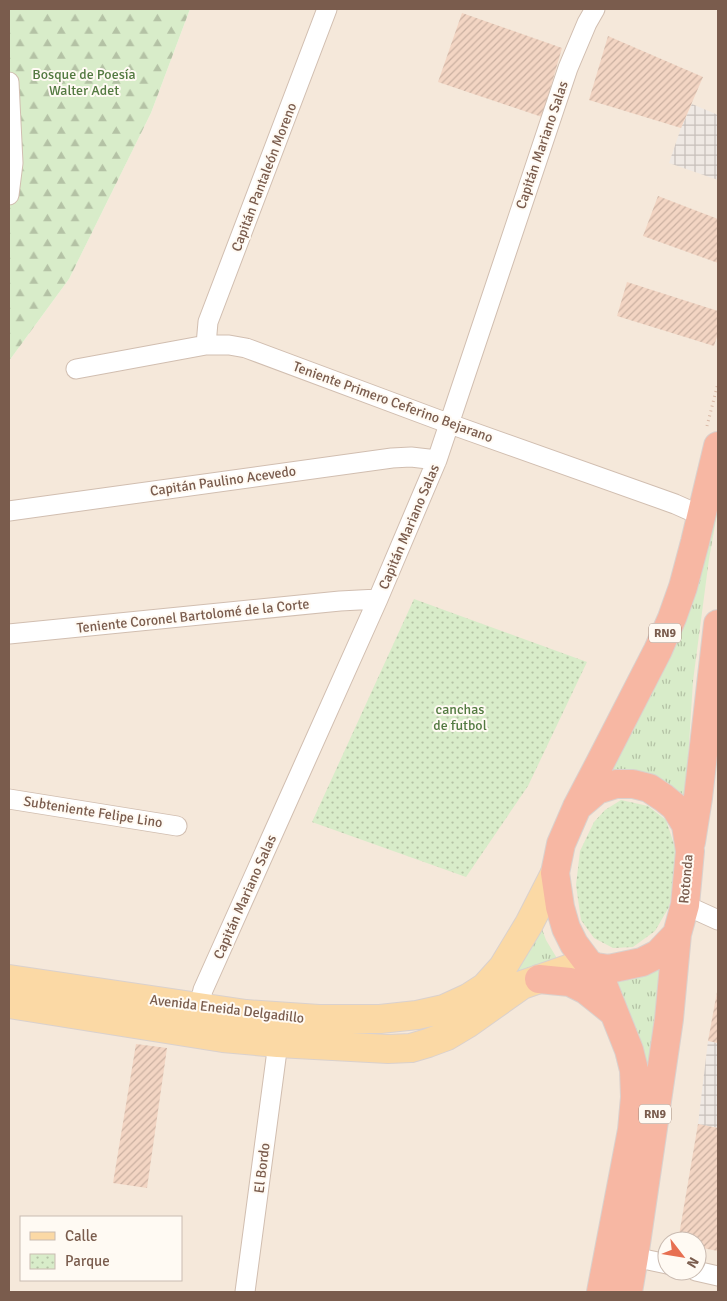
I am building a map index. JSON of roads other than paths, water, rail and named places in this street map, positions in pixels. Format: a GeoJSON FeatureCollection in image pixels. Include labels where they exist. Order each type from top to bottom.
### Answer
{"type":"FeatureCollection","features":[{"type":"Feature","properties":{"kind":"highway","name":"RN9"},"geometry":{"type":"LineString","coordinates":[[576,807],[658,650],[672,618],[683,588],[718,446]]}},
{"type":"Feature","properties":{"kind":"highway","name":"RN9"},"geometry":{"type":"LineString","coordinates":[[690,851],[718,624]]}},
{"type":"Feature","properties":{"kind":"highway","name":"Rotonda"},"geometry":{"type":"LineString","coordinates":[[616,784],[633,784],[649,788],[675,807],[686,825],[690,851],[685,905],[677,934],[658,954],[642,962],[609,968],[592,966],[574,944],[566,928],[560,907],[555,873],[561,844],[576,807],[597,790],[616,784]]}},
{"type":"Feature","properties":{"kind":"highway","name":"RN9"},"geometry":{"type":"LineString","coordinates":[[628,1292],[669,1019],[677,934]]}},
{"type":"Feature","properties":{"kind":"highway","name":"RN9"},"geometry":{"type":"LineString","coordinates":[[592,966],[629,1050],[634,1070],[635,1097],[632,1130],[601,1292]]}},
{"type":"Feature","properties":{"kind":"highway"},"geometry":{"type":"LineString","coordinates":[[539,979],[570,982],[586,990],[613,1012]]}},
{"type":"Feature","properties":{"kind":"main road","name":"Avenida Eneida Delgadillo"},"geometry":{"type":"LineString","coordinates":[[9,979],[246,1014],[319,1019],[380,1019],[416,1015],[444,1009],[486,987],[503,967],[529,924],[555,873]]}},
{"type":"Feature","properties":{"kind":"main road","name":"Avenida Eneida Delgadillo"},"geometry":{"type":"LineString","coordinates":[[9,1004],[223,1038],[278,1043],[411,1048],[428,1044],[447,1036],[522,985],[571,968],[592,966]]}},
{"type":"Feature","properties":{"kind":"street","name":"Capitán Pantaleón Moreno"},"geometry":{"type":"LineString","coordinates":[[206,346],[208,322],[327,9]]}},
{"type":"Feature","properties":{"kind":"street","name":"Capitán Mariano Salas"},"geometry":{"type":"LineString","coordinates":[[192,1033],[203,990],[378,599],[437,460],[568,68],[595,9]]}},
{"type":"Feature","properties":{"kind":"street"},"geometry":{"type":"LineString","coordinates":[[9,82],[13,163],[9,195]]}},
{"type":"Feature","properties":{"kind":"street","name":"Teniente Primero Ceferino Bejarano"},"geometry":{"type":"LineString","coordinates":[[76,369],[206,346],[229,345],[246,348],[450,424],[666,500],[702,516]]}},
{"type":"Feature","properties":{"kind":"street","name":"Capitán Paulino Acevedo"},"geometry":{"type":"LineString","coordinates":[[9,510],[392,458],[411,457],[437,460]]}},
{"type":"Feature","properties":{"kind":"street","name":"Teniente Coronel Bartolomé de la Corte"},"geometry":{"type":"LineString","coordinates":[[9,634],[340,601],[378,599]]}},
{"type":"Feature","properties":{"kind":"street","name":"Subteniente Felipe Lino"},"geometry":{"type":"LineString","coordinates":[[9,800],[177,826]]}},
{"type":"Feature","properties":{"kind":"street"},"geometry":{"type":"LineString","coordinates":[[685,905],[718,920]]}},
{"type":"Feature","properties":{"kind":"street","name":"El Bordo"},"geometry":{"type":"LineString","coordinates":[[245,1292],[278,1043]]}},
{"type":"Feature","properties":{"kind":"street"},"geometry":{"type":"LineString","coordinates":[[634,1257],[657,1262]]}},
{"type":"Feature","properties":{"kind":"park label","name":"Bosque de Poesía Walter Adet"},"geometry":{"type":"Point","coordinates":[84,82]}},
{"type":"Feature","properties":{"kind":"park label","name":"canchas de futbol"},"geometry":{"type":"Point","coordinates":[460,718]}}]}
